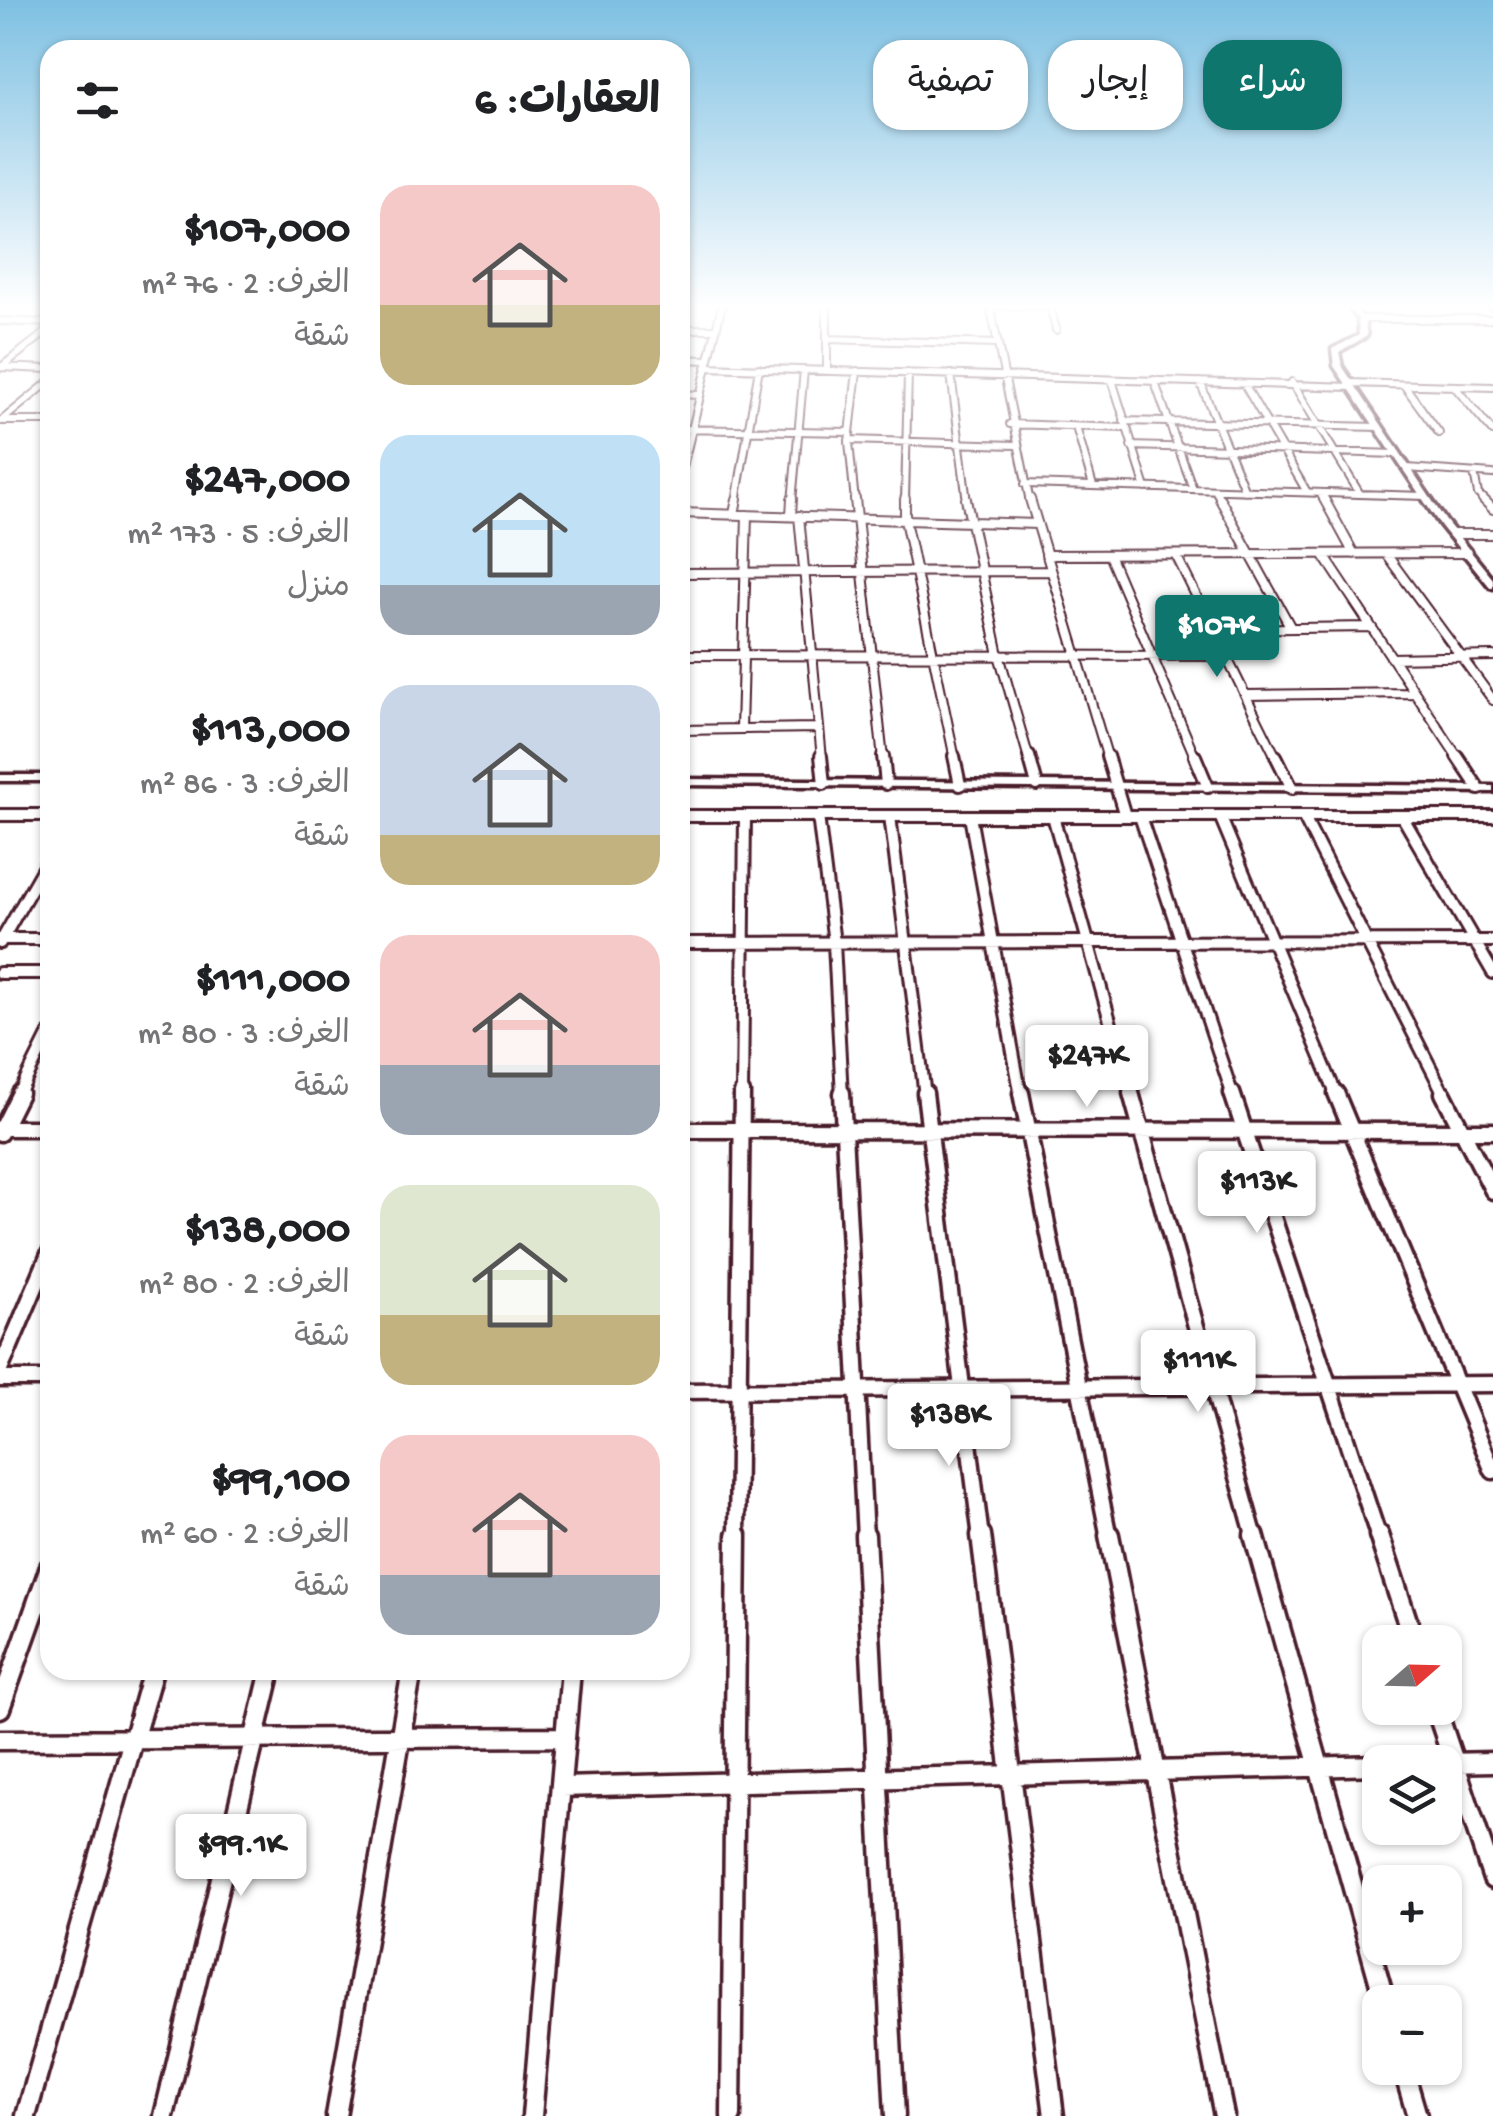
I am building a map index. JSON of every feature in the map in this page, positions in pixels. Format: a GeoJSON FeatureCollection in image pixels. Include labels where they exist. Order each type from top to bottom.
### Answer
{"type":"FeatureCollection","features":[{"type":"Feature","properties":{"kind":"main road"},"geometry":{"type":"LineString","coordinates":[[1363,404],[1453,534],[1493,584]]}},
{"type":"Feature","properties":{"kind":"street"},"geometry":{"type":"LineString","coordinates":[[0,421],[22,404]]}},
{"type":"Feature","properties":{"kind":"street"},"geometry":{"type":"LineString","coordinates":[[690,433],[697,404]]}},
{"type":"Feature","properties":{"kind":"street"},"geometry":{"type":"LineString","coordinates":[[734,514],[753,404]]}},
{"type":"Feature","properties":{"kind":"street"},"geometry":{"type":"LineString","coordinates":[[801,404],[795,516],[824,784]]}},
{"type":"Feature","properties":{"kind":"street"},"geometry":{"type":"LineString","coordinates":[[853,404],[849,436],[856,518],[875,655],[886,784]]}},
{"type":"Feature","properties":{"kind":"street"},"geometry":{"type":"LineString","coordinates":[[907,404],[905,520],[960,785]]}},
{"type":"Feature","properties":{"kind":"street"},"geometry":{"type":"LineString","coordinates":[[954,404],[969,522],[1000,655],[1037,786]]}},
{"type":"Feature","properties":{"kind":"street"},"geometry":{"type":"LineString","coordinates":[[1007,404],[1036,524],[1115,786],[1133,816],[1182,942],[1408,1625]]}},
{"type":"Feature","properties":{"kind":"street"},"geometry":{"type":"LineString","coordinates":[[1118,404],[1146,488]]}},
{"type":"Feature","properties":{"kind":"street"},"geometry":{"type":"LineString","coordinates":[[1161,404],[1194,489]]}},
{"type":"Feature","properties":{"kind":"street"},"geometry":{"type":"LineString","coordinates":[[1209,404],[1245,490]]}},
{"type":"Feature","properties":{"kind":"street"},"geometry":{"type":"LineString","coordinates":[[1254,404],[1307,492]]}},
{"type":"Feature","properties":{"kind":"street"},"geometry":{"type":"LineString","coordinates":[[1305,404],[1360,494]]}},
{"type":"Feature","properties":{"kind":"street"},"geometry":{"type":"LineString","coordinates":[[1418,404],[1439,433]]}},
{"type":"Feature","properties":{"kind":"street"},"geometry":{"type":"LineString","coordinates":[[1469,404],[1493,432]]}},
{"type":"Feature","properties":{"kind":"street"},"geometry":{"type":"LineString","coordinates":[[0,421],[40,421]]}},
{"type":"Feature","properties":{"kind":"street"},"geometry":{"type":"LineString","coordinates":[[1010,424],[1076,427],[1167,422],[1378,427]]}},
{"type":"Feature","properties":{"kind":"street"},"geometry":{"type":"LineString","coordinates":[[1076,427],[1093,486]]}},
{"type":"Feature","properties":{"kind":"street"},"geometry":{"type":"LineString","coordinates":[[691,429],[798,431],[906,442],[1015,445]]}},
{"type":"Feature","properties":{"kind":"street"},"geometry":{"type":"LineString","coordinates":[[1131,446],[1397,454]]}},
{"type":"Feature","properties":{"kind":"street"},"geometry":{"type":"LineString","coordinates":[[1407,468],[1493,474]]}},
{"type":"Feature","properties":{"kind":"street"},"geometry":{"type":"LineString","coordinates":[[1474,473],[1478,494],[1493,510]]}},
{"type":"Feature","properties":{"kind":"street"},"geometry":{"type":"LineString","coordinates":[[1025,484],[1426,496]]}},
{"type":"Feature","properties":{"kind":"street"},"geometry":{"type":"LineString","coordinates":[[1215,490],[1291,628]]}},
{"type":"Feature","properties":{"kind":"street"},"geometry":{"type":"LineString","coordinates":[[1320,493],[1354,554]]}},
{"type":"Feature","properties":{"kind":"street"},"geometry":{"type":"LineString","coordinates":[[690,513],[1036,524]]}},
{"type":"Feature","properties":{"kind":"street"},"geometry":{"type":"LineString","coordinates":[[741,729],[747,515]]}},
{"type":"Feature","properties":{"kind":"street"},"geometry":{"type":"LineString","coordinates":[[1453,534],[1493,534]]}},
{"type":"Feature","properties":{"kind":"street"},"geometry":{"type":"LineString","coordinates":[[1322,554],[1479,788]]}},
{"type":"Feature","properties":{"kind":"street"},"geometry":{"type":"LineString","coordinates":[[1386,554],[1493,700]]}},
{"type":"Feature","properties":{"kind":"street"},"geometry":{"type":"LineString","coordinates":[[1046,556],[1468,554]]}},
{"type":"Feature","properties":{"kind":"street"},"geometry":{"type":"LineString","coordinates":[[1109,555],[1208,787]]}},
{"type":"Feature","properties":{"kind":"street"},"geometry":{"type":"LineString","coordinates":[[1176,555],[1292,788]]}},
{"type":"Feature","properties":{"kind":"street"},"geometry":{"type":"LineString","coordinates":[[690,573],[1050,571]]}},
{"type":"Feature","properties":{"kind":"street"},"geometry":{"type":"LineString","coordinates":[[1213,629],[1371,627]]}},
{"type":"Feature","properties":{"kind":"street"},"geometry":{"type":"LineString","coordinates":[[690,655],[1226,656]]}},
{"type":"Feature","properties":{"kind":"street"},"geometry":{"type":"LineString","coordinates":[[1391,658],[1493,656]]}},
{"type":"Feature","properties":{"kind":"street"},"geometry":{"type":"LineString","coordinates":[[1246,696],[1415,693]]}},
{"type":"Feature","properties":{"kind":"street"},"geometry":{"type":"LineString","coordinates":[[690,730],[817,728]]}},
{"type":"Feature","properties":{"kind":"street"},"geometry":{"type":"LineString","coordinates":[[0,778],[40,778]]}},
{"type":"Feature","properties":{"kind":"street"},"geometry":{"type":"LineString","coordinates":[[690,782],[1493,789]]}},
{"type":"Feature","properties":{"kind":"street"},"geometry":{"type":"LineString","coordinates":[[0,815],[40,815]]}},
{"type":"Feature","properties":{"kind":"street"},"geometry":{"type":"LineString","coordinates":[[690,816],[1402,816],[1491,820]]}},
{"type":"Feature","properties":{"kind":"street"},"geometry":{"type":"LineString","coordinates":[[732,2116],[744,816]]}},
{"type":"Feature","properties":{"kind":"street"},"geometry":{"type":"LineString","coordinates":[[818,816],[834,943],[895,2116]]}},
{"type":"Feature","properties":{"kind":"street"},"geometry":{"type":"LineString","coordinates":[[890,816],[1054,2116]]}},
{"type":"Feature","properties":{"kind":"street"},"geometry":{"type":"LineString","coordinates":[[970,816],[991,942],[1224,2116]]}},
{"type":"Feature","properties":{"kind":"street"},"geometry":{"type":"LineString","coordinates":[[1053,816],[1380,1985]]}},
{"type":"Feature","properties":{"kind":"street"},"geometry":{"type":"LineString","coordinates":[[1220,816],[1493,1471]]}},
{"type":"Feature","properties":{"kind":"street"},"geometry":{"type":"LineString","coordinates":[[1303,816],[1493,1191]]}},
{"type":"Feature","properties":{"kind":"street"},"geometry":{"type":"LineString","coordinates":[[1402,816],[1493,973]]}},
{"type":"Feature","properties":{"kind":"street"},"geometry":{"type":"LineString","coordinates":[[1,940],[40,873]]}},
{"type":"Feature","properties":{"kind":"street"},"geometry":{"type":"LineString","coordinates":[[1,940],[40,940]]}},
{"type":"Feature","properties":{"kind":"street"},"geometry":{"type":"LineString","coordinates":[[690,943],[1493,941]]}},
{"type":"Feature","properties":{"kind":"street"},"geometry":{"type":"LineString","coordinates":[[0,973],[40,973]]}},
{"type":"Feature","properties":{"kind":"street"},"geometry":{"type":"LineString","coordinates":[[40,1052],[1,1130],[40,1128]]}},
{"type":"Feature","properties":{"kind":"street"},"geometry":{"type":"LineString","coordinates":[[690,1130],[1493,1131]]}},
{"type":"Feature","properties":{"kind":"street"},"geometry":{"type":"LineString","coordinates":[[0,1370],[40,1276]]}},
{"type":"Feature","properties":{"kind":"street"},"geometry":{"type":"LineString","coordinates":[[0,1378],[40,1379]]}},
{"type":"Feature","properties":{"kind":"street"},"geometry":{"type":"LineString","coordinates":[[690,1391],[1493,1384]]}},
{"type":"Feature","properties":{"kind":"street"},"geometry":{"type":"LineString","coordinates":[[0,1708],[40,1595]]}},
{"type":"Feature","properties":{"kind":"street"},"geometry":{"type":"LineString","coordinates":[[26,2116],[150,1680]]}},
{"type":"Feature","properties":{"kind":"street"},"geometry":{"type":"LineString","coordinates":[[164,2116],[269,1680]]}},
{"type":"Feature","properties":{"kind":"street"},"geometry":{"type":"LineString","coordinates":[[336,2116],[410,1680]]}},
{"type":"Feature","properties":{"kind":"street"},"geometry":{"type":"LineString","coordinates":[[532,2116],[570,1680]]}},
{"type":"Feature","properties":{"kind":"street"},"geometry":{"type":"LineString","coordinates":[[0,1740],[566,1738]]}},
{"type":"Feature","properties":{"kind":"street"},"geometry":{"type":"LineString","coordinates":[[1462,1763],[1493,1762]]}},
{"type":"Feature","properties":{"kind":"street"},"geometry":{"type":"LineString","coordinates":[[561,1787],[1362,1766]]}},
{"type":"Feature","properties":{"kind":"street"},"geometry":{"type":"LineString","coordinates":[[1462,1796],[1493,1880]]}},
{"type":"Feature","properties":{"kind":"street"},"geometry":{"type":"LineString","coordinates":[[1408,2085],[1416,2116]]}}]}
